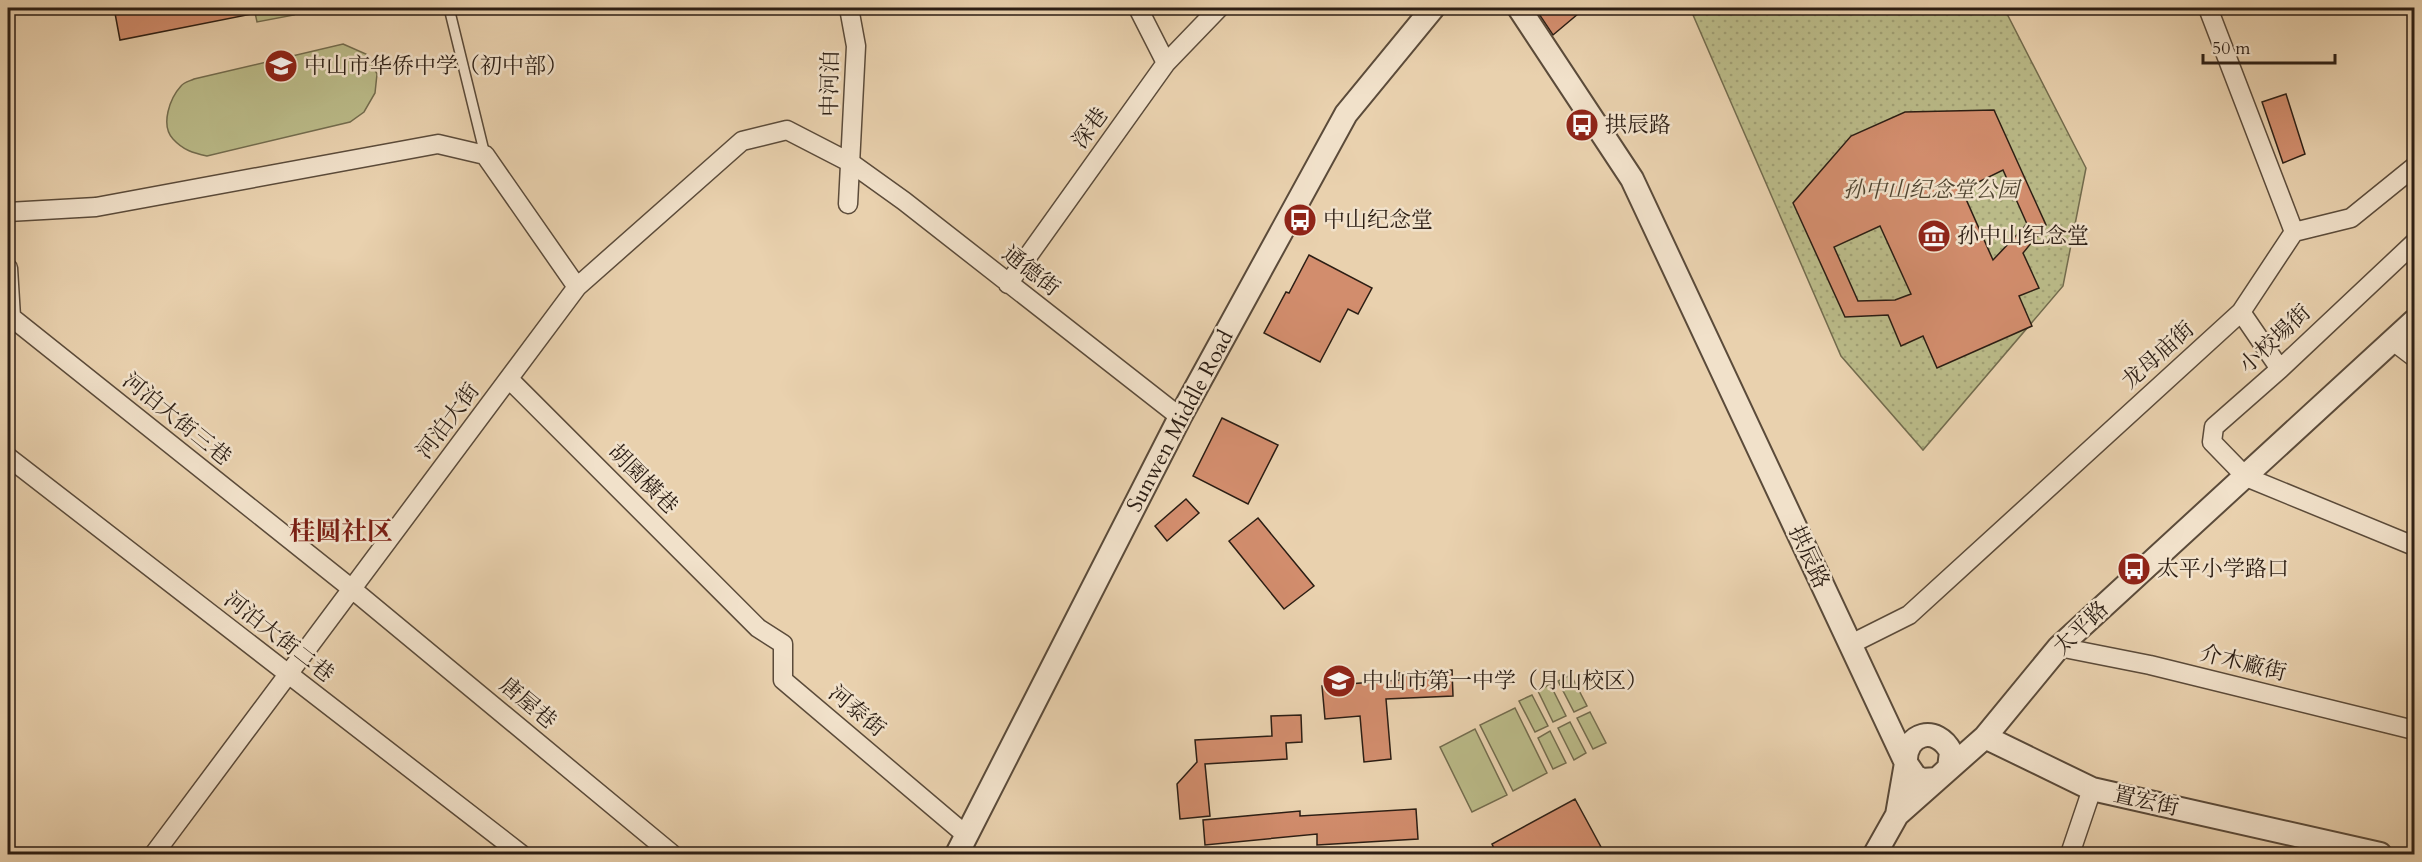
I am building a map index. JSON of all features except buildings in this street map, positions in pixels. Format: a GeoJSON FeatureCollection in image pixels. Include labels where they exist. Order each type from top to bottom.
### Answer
{"type":"FeatureCollection","features":[{"type":"Feature","properties":{"kind":"street","name":"中河泊"},"geometry":{"type":"LineString","coordinates":[[848,204],[856,46],[849,8]]}},
{"type":"Feature","properties":{"kind":"street"},"geometry":{"type":"LineString","coordinates":[[1138,8],[1166,63]]}},
{"type":"Feature","properties":{"kind":"street","name":"深巷"},"geometry":{"type":"LineString","coordinates":[[1008,284],[1166,63],[1219,8]]}},
{"type":"Feature","properties":{"kind":"street","name":"Sunwen Middle Road"},"geometry":{"type":"LineString","coordinates":[[962,845],[1180,417],[1346,114],[1433,8]]}},
{"type":"Feature","properties":{"kind":"street","name":"拱辰路"},"geometry":{"type":"LineString","coordinates":[[1519,8],[1632,179],[1906,763]]}},
{"type":"Feature","properties":{"kind":"street"},"geometry":{"type":"LineString","coordinates":[[2208,8],[2294,232],[2352,218],[2415,167]]}},
{"type":"Feature","properties":{"kind":"street","name":"河泊大街"},"geometry":{"type":"LineString","coordinates":[[154,855],[577,287],[742,141],[787,130],[851,163]]}},
{"type":"Feature","properties":{"kind":"street"},"geometry":{"type":"LineString","coordinates":[[8,212],[96,207],[438,144],[485,155],[577,287]]}},
{"type":"Feature","properties":{"kind":"street","name":"通德街"},"geometry":{"type":"LineString","coordinates":[[851,163],[904,201],[1180,417]]}},
{"type":"Feature","properties":{"kind":"street","name":"龙母庙街"},"geometry":{"type":"LineString","coordinates":[[1849,645],[1909,615],[2241,312],[2294,232]]}},
{"type":"Feature","properties":{"kind":"street","name":"小校場街"},"geometry":{"type":"LineString","coordinates":[[2246,477],[2212,442],[2214,427],[2415,243]]}},
{"type":"Feature","properties":{"kind":"street","name":"河泊大街三巷"},"geometry":{"type":"LineString","coordinates":[[8,268],[9,319],[352,589]]}},
{"type":"Feature","properties":{"kind":"street"},"geometry":{"type":"LineString","coordinates":[[2241,312],[2280,369]]}},
{"type":"Feature","properties":{"kind":"street","name":"太平路"},"geometry":{"type":"LineString","coordinates":[[1875,855],[1897,815],[1983,738],[2059,647],[2415,321]]}},
{"type":"Feature","properties":{"kind":"street"},"geometry":{"type":"LineString","coordinates":[[2392,341],[2415,357]]}},
{"type":"Feature","properties":{"kind":"street","name":"胡園橫巷"},"geometry":{"type":"LineString","coordinates":[[509,379],[743,613]]}},
{"type":"Feature","properties":{"kind":"street","name":"河泊大街二巷"},"geometry":{"type":"LineString","coordinates":[[8,457],[521,855]]}},
{"type":"Feature","properties":{"kind":"street"},"geometry":{"type":"LineString","coordinates":[[2246,477],[2415,546]]}},
{"type":"Feature","properties":{"kind":"street","name":"唐屋巷"},"geometry":{"type":"LineString","coordinates":[[352,589],[672,855]]}},
{"type":"Feature","properties":{"kind":"street","name":"河泰街"},"geometry":{"type":"LineString","coordinates":[[743,613],[758,628],[783,644],[783,680],[962,845]]}},
{"type":"Feature","properties":{"kind":"street","name":"介木廠街"},"geometry":{"type":"LineString","coordinates":[[2059,647],[2150,665],[2415,730]]}},
{"type":"Feature","properties":{"kind":"street"},"geometry":{"type":"LineString","coordinates":[[1888,728],[1902,739],[1912,741]]}},
{"type":"Feature","properties":{"kind":"street"},"geometry":{"type":"LineString","coordinates":[[1897,815],[1907,748],[1912,741],[1926,735],[1942,739],[1983,738]]}},
{"type":"Feature","properties":{"kind":"street","name":"置宏街"},"geometry":{"type":"LineString","coordinates":[[1983,738],[2092,789],[2316,847],[2380,855]]}},
{"type":"Feature","properties":{"kind":"street"},"geometry":{"type":"LineString","coordinates":[[1906,763],[1915,776],[1922,780],[1943,773],[1951,752],[1942,739]]}},
{"type":"Feature","properties":{"kind":"street"},"geometry":{"type":"LineString","coordinates":[[2070,855],[2092,789]]}},
{"type":"Feature","properties":{"kind":"lane"},"geometry":{"type":"LineString","coordinates":[[449,8],[485,155]]}},
{"type":"Feature","properties":{"kind":"green space"},"geometry":{"type":"Polygon","coordinates":[[[254,8],[292,8],[294,15],[257,22],[254,8]]]}},
{"type":"Feature","properties":{"kind":"green space","name":"孙中山纪念堂公园"},"geometry":{"type":"Polygon","coordinates":[[[1690,8],[2004,8],[2086,168],[2063,286],[1923,450],[1841,356],[1690,8]]]}},
{"type":"Feature","properties":{"kind":"green space"},"geometry":{"type":"Polygon","coordinates":[[[343,44],[366,54],[377,74],[375,93],[364,112],[350,122],[207,156],[184,148],[169,133],[167,119],[170,104],[177,91],[185,83],[343,44]]]}},
{"type":"Feature","properties":{"kind":"green space"},"geometry":{"type":"Polygon","coordinates":[[[1571,675],[1587,706],[1574,712],[1558,681],[1571,675]]]}},
{"type":"Feature","properties":{"kind":"green space"},"geometry":{"type":"Polygon","coordinates":[[[1550,684],[1566,716],[1553,722],[1538,691],[1550,684]]]}},
{"type":"Feature","properties":{"kind":"green space"},"geometry":{"type":"Polygon","coordinates":[[[1532,695],[1548,726],[1535,732],[1519,701],[1532,695]]]}},
{"type":"Feature","properties":{"kind":"green space"},"geometry":{"type":"Polygon","coordinates":[[[1515,708],[1547,773],[1513,791],[1480,725],[1515,708]]]}},
{"type":"Feature","properties":{"kind":"green space"},"geometry":{"type":"Polygon","coordinates":[[[1590,712],[1606,743],[1593,749],[1577,718],[1590,712]]]}},
{"type":"Feature","properties":{"kind":"green space"},"geometry":{"type":"Polygon","coordinates":[[[1570,722],[1586,753],[1574,760],[1558,728],[1570,722]]]}},
{"type":"Feature","properties":{"kind":"green space"},"geometry":{"type":"Polygon","coordinates":[[[1475,729],[1507,795],[1472,812],[1440,747],[1475,729]]]}},
{"type":"Feature","properties":{"kind":"green space"},"geometry":{"type":"Polygon","coordinates":[[[1550,731],[1566,763],[1553,769],[1538,738],[1550,731]]]}},
{"type":"Feature","properties":{"kind":"place","name":"中山市华侨中学（初中部）"},"geometry":{"type":"Point","coordinates":[281,66]}},
{"type":"Feature","properties":{"kind":"place","name":"拱辰路"},"geometry":{"type":"Point","coordinates":[1582,125]}},
{"type":"Feature","properties":{"kind":"place","name":"中山纪念堂"},"geometry":{"type":"Point","coordinates":[1300,220]}},
{"type":"Feature","properties":{"kind":"place","name":"孙中山纪念堂"},"geometry":{"type":"Point","coordinates":[1934,236]}},
{"type":"Feature","properties":{"kind":"place","name":"太平小学路口"},"geometry":{"type":"Point","coordinates":[2134,569]}},
{"type":"Feature","properties":{"kind":"place","name":"中山市第一中学（月山校区）"},"geometry":{"type":"Point","coordinates":[1339,681]}},
{"type":"Feature","properties":{"kind":"district","name":"桂圆社区"},"geometry":{"type":"Point","coordinates":[341,531]}}]}
